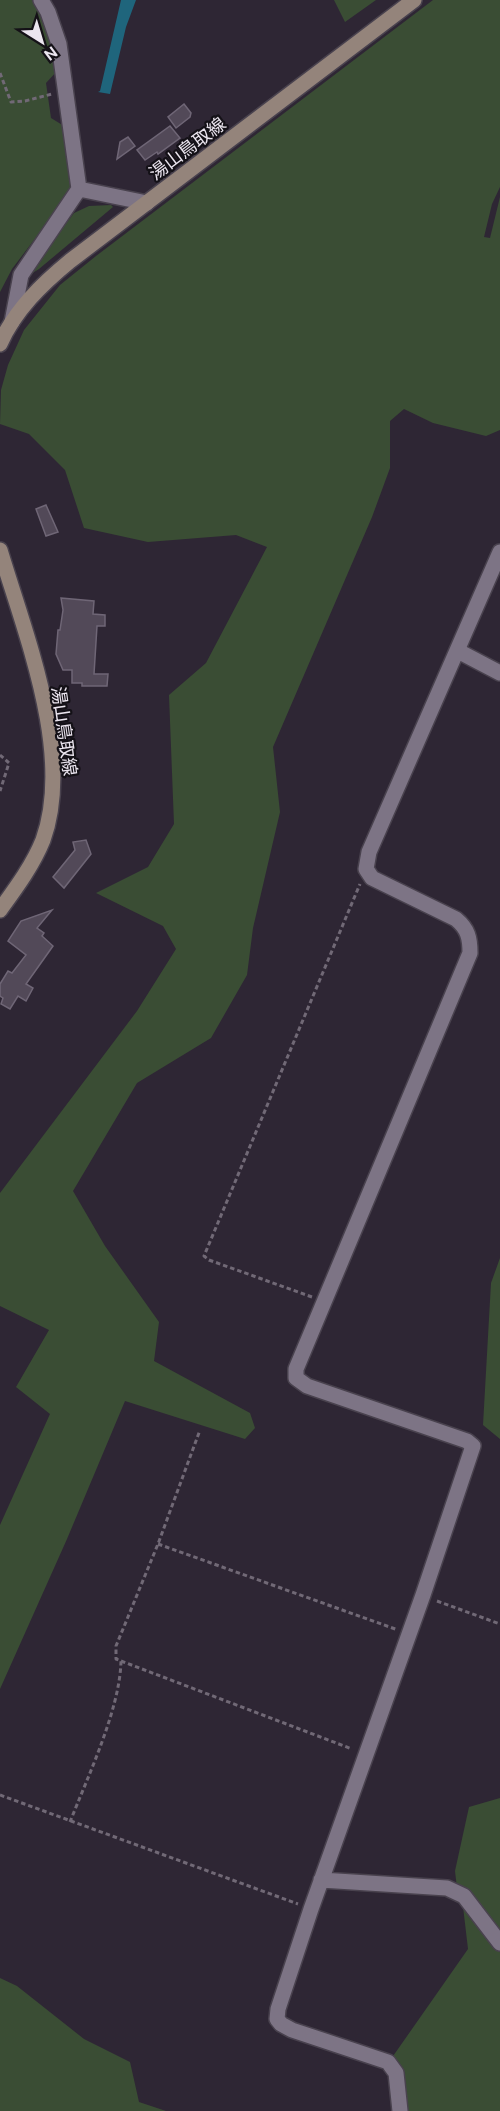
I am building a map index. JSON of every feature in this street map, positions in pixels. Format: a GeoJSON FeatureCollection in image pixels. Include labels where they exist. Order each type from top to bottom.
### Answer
{"type":"FeatureCollection","features":[{"type":"Feature","properties":{"kind":"main road","name":"湯山鳥取線"},"geometry":{"type":"LineString","coordinates":[[0,344],[12,322],[52,276],[414,0]]}},
{"type":"Feature","properties":{"kind":"main road","name":"湯山鳥取線"},"geometry":{"type":"LineString","coordinates":[[0,550],[37,678],[49,730],[54,772],[52,806],[43,840],[24,876],[0,910]]}},
{"type":"Feature","properties":{"kind":"street"},"geometry":{"type":"LineString","coordinates":[[12,322],[21,275],[79,189],[59,44],[48,12],[41,0]]}},
{"type":"Feature","properties":{"kind":"street"},"geometry":{"type":"LineString","coordinates":[[79,189],[147,203]]}},
{"type":"Feature","properties":{"kind":"street"},"geometry":{"type":"LineString","coordinates":[[400,2111],[396,2073],[388,2062],[292,2030],[277,2019],[278,2009],[473,1446],[467,1441],[307,1386],[296,1378],[296,1369],[470,953],[470,939],[465,927],[456,919],[372,879],[366,869],[369,852],[500,552]]}},
{"type":"Feature","properties":{"kind":"street"},"geometry":{"type":"LineString","coordinates":[[458,651],[500,673]]}},
{"type":"Feature","properties":{"kind":"street"},"geometry":{"type":"LineString","coordinates":[[321,1880],[447,1888],[464,1896],[500,1943]]}},
{"type":"Feature","properties":{"kind":"path"},"geometry":{"type":"LineString","coordinates":[[0,73],[10,102],[66,92]]}},
{"type":"Feature","properties":{"kind":"path"},"geometry":{"type":"LineString","coordinates":[[0,755],[9,763],[0,791]]}},
{"type":"Feature","properties":{"kind":"path"},"geometry":{"type":"LineString","coordinates":[[323,1300],[209,1260],[204,1256],[366,869]]}},
{"type":"Feature","properties":{"kind":"path"},"geometry":{"type":"LineString","coordinates":[[200,1430],[158,1544],[116,1646],[117,1659],[365,1754]]}},
{"type":"Feature","properties":{"kind":"path"},"geometry":{"type":"LineString","coordinates":[[158,1544],[408,1633]]}},
{"type":"Feature","properties":{"kind":"path"},"geometry":{"type":"LineString","coordinates":[[423,1595],[500,1624]]}},
{"type":"Feature","properties":{"kind":"path"},"geometry":{"type":"LineString","coordinates":[[70,1822],[108,1722],[121,1679],[121,1661]]}},
{"type":"Feature","properties":{"kind":"path"},"geometry":{"type":"LineString","coordinates":[[0,1795],[311,1909]]}},
{"type":"Feature","properties":{"kind":"green space"},"geometry":{"type":"Polygon","coordinates":[[[0,0],[32,0],[42,17],[58,70],[46,83],[51,118],[64,126],[72,187],[12,269],[0,292],[0,0]]]}},
{"type":"Feature","properties":{"kind":"green space"},"geometry":{"type":"Polygon","coordinates":[[[334,0],[376,0],[345,22],[334,0]]]}},
{"type":"Feature","properties":{"kind":"green space"},"geometry":{"type":"Polygon","coordinates":[[[433,0],[500,0],[500,187],[492,204],[484,237],[490,238],[500,197],[500,430],[486,436],[433,423],[404,409],[390,421],[390,468],[372,517],[273,747],[280,812],[253,928],[247,975],[211,1038],[137,1083],[73,1191],[105,1246],[159,1322],[154,1361],[250,1413],[255,1428],[245,1439],[125,1401],[0,1689],[0,1525],[50,1414],[16,1387],[49,1330],[0,1306],[0,1193],[137,1011],[176,949],[163,926],[96,893],[148,867],[174,824],[169,695],[206,663],[267,547],[236,535],[148,542],[84,528],[65,470],[29,434],[0,424],[1,390],[8,365],[24,330],[60,285],[433,0]]]}},
{"type":"Feature","properties":{"kind":"green space"},"geometry":{"type":"Polygon","coordinates":[[[111,205],[113,207],[39,269],[31,274],[29,272],[74,213],[89,206],[111,205]]]}},
{"type":"Feature","properties":{"kind":"green space"},"geometry":{"type":"Polygon","coordinates":[[[500,1258],[500,1439],[483,1425],[491,1283],[500,1258]]]}},
{"type":"Feature","properties":{"kind":"green space"},"geometry":{"type":"Polygon","coordinates":[[[500,1798],[500,1938],[457,1888],[455,1871],[469,1807],[500,1798]]]}},
{"type":"Feature","properties":{"kind":"green space"},"geometry":{"type":"Polygon","coordinates":[[[462,1898],[500,1950],[500,2111],[404,2111],[400,2066],[391,2059],[468,1949],[462,1898]]]}},
{"type":"Feature","properties":{"kind":"green space"},"geometry":{"type":"Polygon","coordinates":[[[0,1978],[17,1986],[84,2039],[130,2062],[139,2102],[166,2111],[0,2111],[0,1978]]]}},
{"type":"Feature","properties":{"kind":"water"},"geometry":{"type":"Polygon","coordinates":[[[121,0],[136,0],[126,27],[110,94],[98,92],[100,91],[121,0]]]}},
{"type":"Feature","properties":{"kind":"building"},"geometry":{"type":"Polygon","coordinates":[[[184,104],[191,113],[190,117],[176,128],[168,117],[184,104]]]}},
{"type":"Feature","properties":{"kind":"building"},"geometry":{"type":"Polygon","coordinates":[[[170,126],[180,138],[158,154],[157,152],[145,160],[137,150],[170,126]]]}},
{"type":"Feature","properties":{"kind":"building"},"geometry":{"type":"Polygon","coordinates":[[[128,137],[135,146],[117,159],[120,142],[128,137]]]}},
{"type":"Feature","properties":{"kind":"building"},"geometry":{"type":"Polygon","coordinates":[[[46,505],[58,532],[46,536],[36,509],[46,505]]]}},
{"type":"Feature","properties":{"kind":"building"},"geometry":{"type":"Polygon","coordinates":[[[61,598],[94,601],[93,614],[105,615],[105,626],[97,626],[94,674],[108,674],[107,686],[82,686],[82,683],[72,683],[72,670],[63,670],[56,654],[63,610],[61,598]]]}},
{"type":"Feature","properties":{"kind":"building"},"geometry":{"type":"Polygon","coordinates":[[[86,840],[91,854],[64,888],[53,877],[75,850],[73,842],[86,840]]]}},
{"type":"Feature","properties":{"kind":"building"},"geometry":{"type":"Polygon","coordinates":[[[52,910],[37,928],[44,933],[42,936],[53,946],[26,984],[33,988],[26,1001],[18,996],[10,1009],[1,1004],[3,998],[0,996],[0,984],[8,971],[12,973],[26,955],[8,941],[21,921],[52,910]]]}}]}
